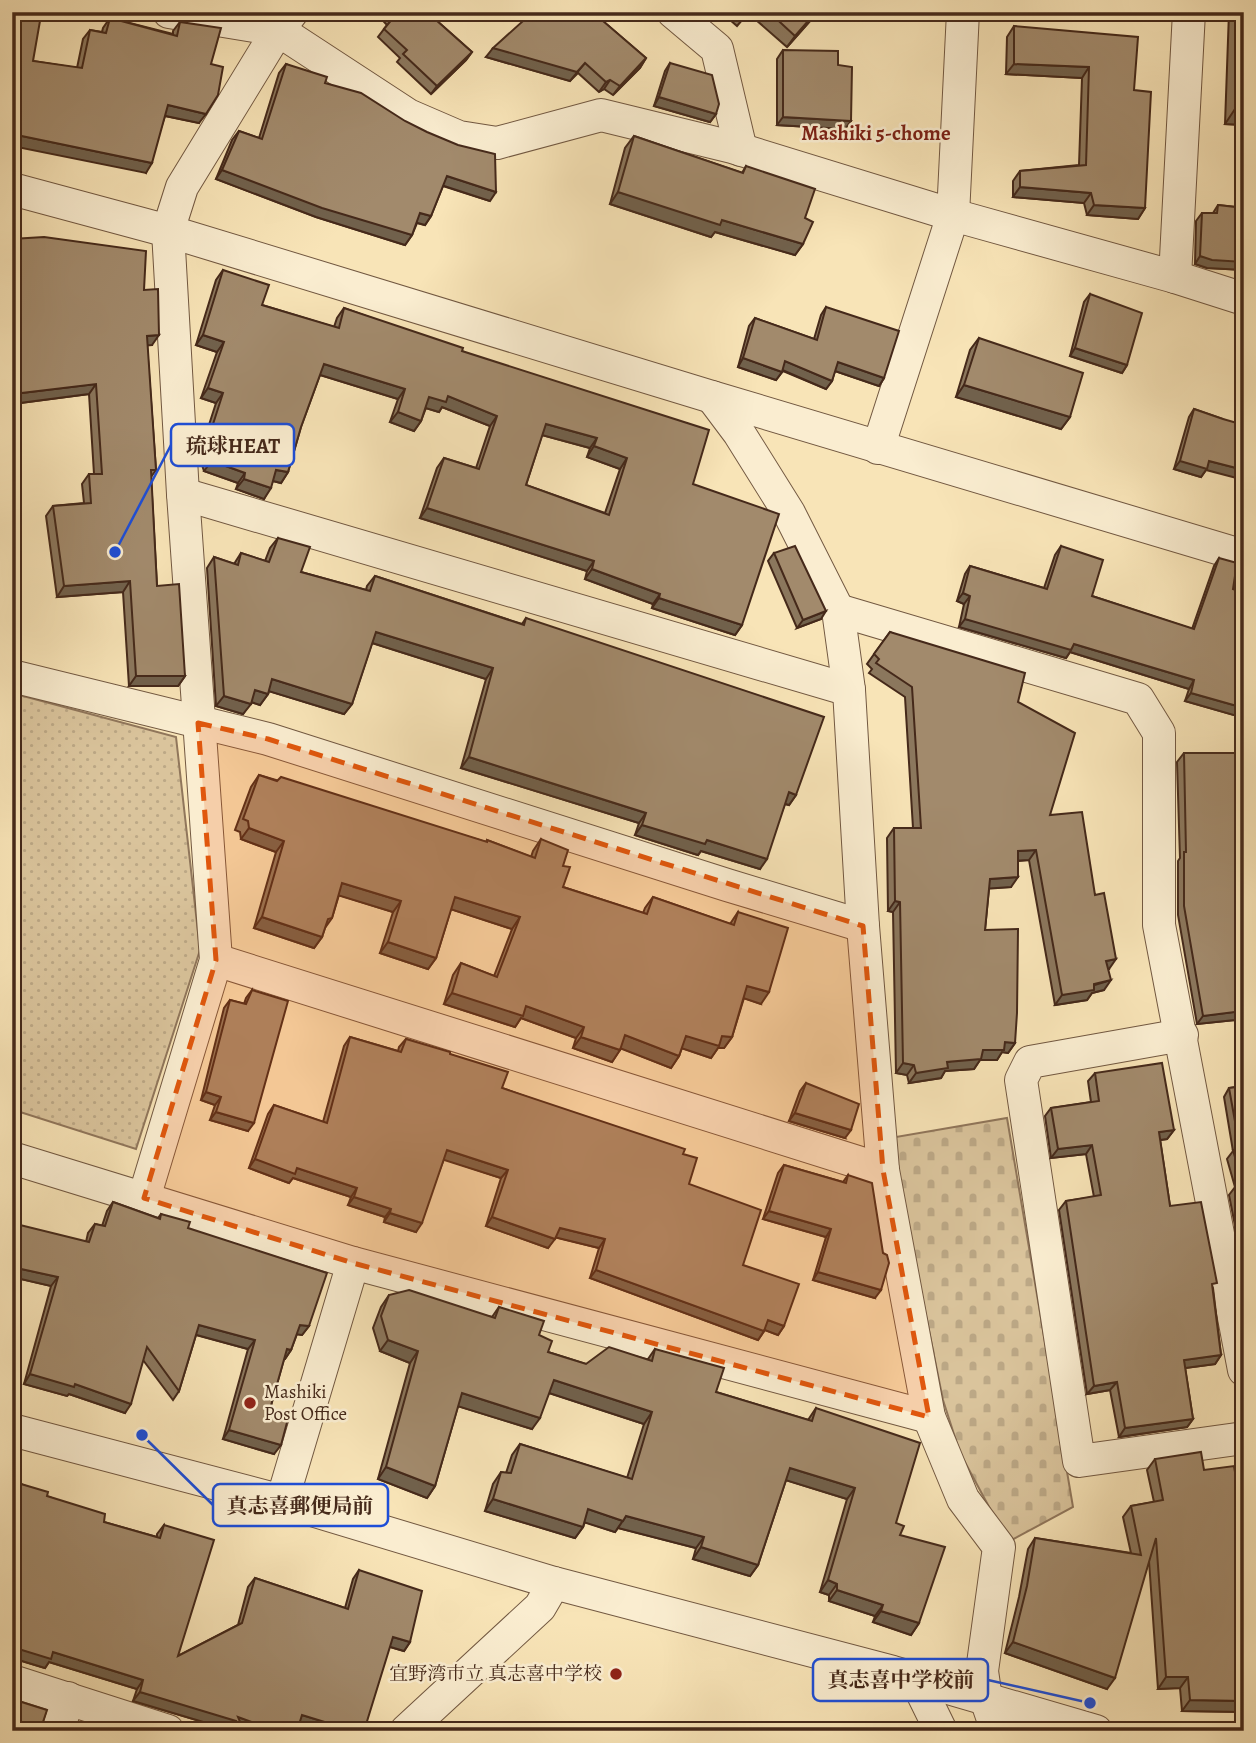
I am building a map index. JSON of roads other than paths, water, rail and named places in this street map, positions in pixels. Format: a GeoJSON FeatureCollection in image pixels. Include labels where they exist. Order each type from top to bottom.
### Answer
{"type":"FeatureCollection","features":[{"type":"Feature","properties":{"kind":"street"},"geometry":{"type":"LineString","coordinates":[[169,12],[285,21],[408,115],[459,137],[498,144],[601,115],[740,150],[1244,299]]}},
{"type":"Feature","properties":{"kind":"street"},"geometry":{"type":"LineString","coordinates":[[673,12],[717,49],[740,150]]}},
{"type":"Feature","properties":{"kind":"street"},"geometry":{"type":"LineString","coordinates":[[878,448],[953,215],[963,12]]}},
{"type":"Feature","properties":{"kind":"street"},"geometry":{"type":"LineString","coordinates":[[1175,277],[1189,12]]}},
{"type":"Feature","properties":{"kind":"street"},"geometry":{"type":"LineString","coordinates":[[144,1198],[216,960],[198,723],[168,231],[181,187],[285,21]]}},
{"type":"Feature","properties":{"kind":"street"},"geometry":{"type":"LineString","coordinates":[[12,189],[168,231],[878,448],[1244,556]]}},
{"type":"Feature","properties":{"kind":"street"},"geometry":{"type":"LineString","coordinates":[[712,397],[739,433],[789,513],[838,611],[849,690],[863,926],[883,1170],[929,1417],[963,1499],[999,1547],[982,1671],[986,1699],[997,1731]]}},
{"type":"Feature","properties":{"kind":"street"},"geometry":{"type":"LineString","coordinates":[[183,494],[849,690]]}},
{"type":"Feature","properties":{"kind":"street"},"geometry":{"type":"LineString","coordinates":[[838,611],[1138,699],[1159,733],[1159,925],[1243,1362]]}},
{"type":"Feature","properties":{"kind":"street"},"geometry":{"type":"LineString","coordinates":[[12,676],[268,739],[863,926]]}},
{"type":"Feature","properties":{"kind":"street"},"geometry":{"type":"LineString","coordinates":[[216,960],[883,1170]]}},
{"type":"Feature","properties":{"kind":"street"},"geometry":{"type":"LineString","coordinates":[[1182,1035],[1030,1062],[1021,1080],[1079,1461],[1244,1438]]}},
{"type":"Feature","properties":{"kind":"street"},"geometry":{"type":"LineString","coordinates":[[12,1158],[353,1263],[929,1417]]}},
{"type":"Feature","properties":{"kind":"street"},"geometry":{"type":"LineString","coordinates":[[282,1501],[353,1263]]}},
{"type":"Feature","properties":{"kind":"street"},"geometry":{"type":"LineString","coordinates":[[12,1430],[282,1501],[554,1583],[1096,1731]]}},
{"type":"Feature","properties":{"kind":"street"},"geometry":{"type":"LineString","coordinates":[[407,1731],[540,1607],[554,1583]]}},
{"type":"Feature","properties":{"kind":"street"},"geometry":{"type":"LineString","coordinates":[[916,1680],[941,1731]]}},
{"type":"Feature","properties":{"kind":"street"},"geometry":{"type":"LineString","coordinates":[[12,1681],[168,1731]]}},
{"type":"Feature","properties":{"kind":"street"},"geometry":{"type":"LineString","coordinates":[[58,1731],[68,1698]]}},
{"type":"Feature","properties":{"kind":"place","name":"琉球HEAT"},"geometry":{"type":"Point","coordinates":[115,552]}},
{"type":"Feature","properties":{"kind":"place","name":"Mashiki Post Office"},"geometry":{"type":"Point","coordinates":[250,1403]}},
{"type":"Feature","properties":{"kind":"place","name":"真志喜郵便局前"},"geometry":{"type":"Point","coordinates":[142,1435]}},
{"type":"Feature","properties":{"kind":"place","name":"宜野湾市立 真志喜中学校"},"geometry":{"type":"Point","coordinates":[616,1674]}},
{"type":"Feature","properties":{"kind":"place","name":"真志喜中学校前"},"geometry":{"type":"Point","coordinates":[1090,1703]}},
{"type":"Feature","properties":{"kind":"district","name":"Mashiki 5-chome"},"geometry":{"type":"Point","coordinates":[876,133]}}]}
